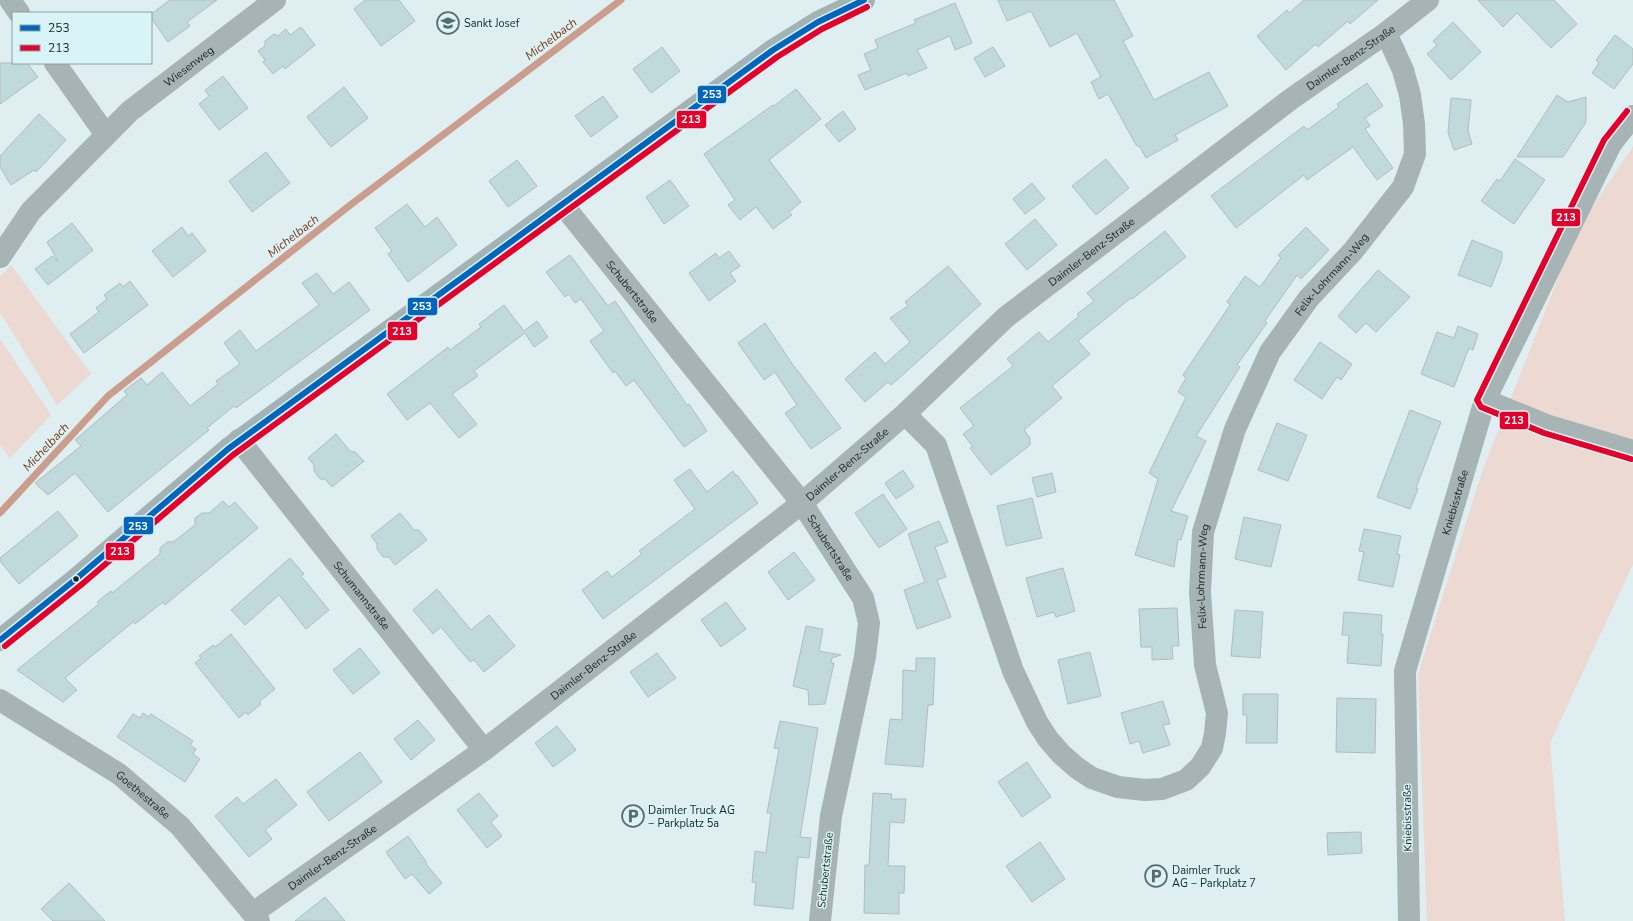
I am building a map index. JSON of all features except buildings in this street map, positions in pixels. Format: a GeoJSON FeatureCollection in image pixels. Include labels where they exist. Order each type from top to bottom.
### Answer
{"type":"FeatureCollection","features":[{"type":"Feature","properties":{"kind":"main road"},"geometry":{"type":"LineString","coordinates":[[0,640],[76,579],[239,440],[563,205],[773,50],[818,22],[864,0]]}},
{"type":"Feature","properties":{"kind":"street"},"geometry":{"type":"LineString","coordinates":[[10,0],[18,12]]}},
{"type":"Feature","properties":{"kind":"street","name":"Wiesenweg"},"geometry":{"type":"LineString","coordinates":[[0,257],[31,211],[130,111],[275,0]]}},
{"type":"Feature","properties":{"kind":"street","name":"Daimler-Benz-Straße"},"geometry":{"type":"LineString","coordinates":[[256,917],[484,750],[802,503],[905,414],[1006,317],[1291,99],[1386,32],[1428,0]]}},
{"type":"Feature","properties":{"kind":"street","name":"Felix-Lohrmann-Weg"},"geometry":{"type":"LineString","coordinates":[[905,414],[936,445],[1013,671],[1037,722],[1048,739],[1061,754],[1077,768],[1092,778],[1118,787],[1145,790],[1162,789],[1186,780],[1200,767],[1212,748],[1215,733],[1217,713],[1205,665],[1200,592],[1203,532],[1235,429],[1270,352],[1309,298],[1353,251],[1403,187],[1415,154],[1414,124],[1410,95],[1403,70],[1386,32]]}},
{"type":"Feature","properties":{"kind":"street"},"geometry":{"type":"LineString","coordinates":[[56,64],[106,135]]}},
{"type":"Feature","properties":{"kind":"street","name":"Kniebisstraße"},"geometry":{"type":"LineString","coordinates":[[1409,921],[1405,670],[1485,400],[1611,144],[1633,116]]}},
{"type":"Feature","properties":{"kind":"street","name":"Schubertstraße"},"geometry":{"type":"LineString","coordinates":[[563,205],[802,503],[863,598],[869,623],[865,657],[831,816],[820,921]]}},
{"type":"Feature","properties":{"kind":"street"},"geometry":{"type":"LineString","coordinates":[[1485,400],[1546,425],[1633,450]]}},
{"type":"Feature","properties":{"kind":"street","name":"Schumannstraße"},"geometry":{"type":"LineString","coordinates":[[239,440],[484,750]]}},
{"type":"Feature","properties":{"kind":"street","name":"Goethestraße"},"geometry":{"type":"LineString","coordinates":[[0,700],[119,774],[180,826],[256,917]]}},
{"type":"Feature","properties":{"kind":"shaded area"},"geometry":{"type":"Polygon","coordinates":[[[1633,146],[1633,564],[1550,743],[1565,921],[1427,921],[1418,674],[1483,469],[1577,230],[1633,146]]]}},
{"type":"Feature","properties":{"kind":"shaded area"},"geometry":{"type":"Polygon","coordinates":[[[11,265],[91,374],[57,405],[0,312],[0,277],[11,265]]]}},
{"type":"Feature","properties":{"kind":"shaded area"},"geometry":{"type":"Polygon","coordinates":[[[0,339],[51,415],[10,458],[0,445],[0,339]]]}},
{"type":"Feature","properties":{"kind":"waterway","name":"Michelbach"},"geometry":{"type":"LineString","coordinates":[[0,513],[108,396],[349,206],[621,0]]}},
{"type":"Feature","properties":{"kind":"transit line","name":"253"},"geometry":{"type":"LineString","coordinates":[[0,640],[76,579],[228,449],[773,50],[818,22],[864,0]]}},
{"type":"Feature","properties":{"kind":"transit line","name":"213"},"geometry":{"type":"LineString","coordinates":[[5,646],[81,585],[233,455],[777,57],[822,29],[867,7]]}},
{"type":"Feature","properties":{"kind":"transit line","name":"213"},"geometry":{"type":"LineString","coordinates":[[1627,111],[1604,140],[1477,400],[1481,407],[1544,433],[1631,459]]}},
{"type":"Feature","properties":{"kind":"place","name":"Sankt Josef"},"geometry":{"type":"Point","coordinates":[448,23]}},
{"type":"Feature","properties":{"kind":"place","name":"Daimler Truck AG − Parkplatz 5a"},"geometry":{"type":"Point","coordinates":[633,816]}},
{"type":"Feature","properties":{"kind":"place","name":"Daimler Truck AG − Parkplatz 7"},"geometry":{"type":"Point","coordinates":[1156,876]}}]}
